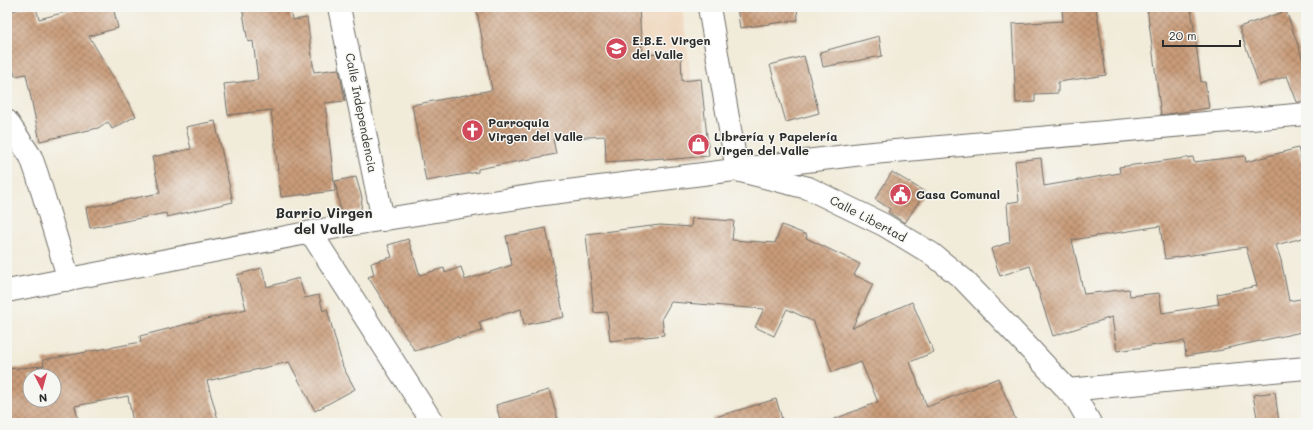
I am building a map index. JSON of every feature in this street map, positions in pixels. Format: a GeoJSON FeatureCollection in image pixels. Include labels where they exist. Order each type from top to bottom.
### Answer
{"type":"FeatureCollection","features":[{"type":"Feature","properties":{"kind":"street","name":"Calle Independencia"},"geometry":{"type":"LineString","coordinates":[[340,7],[382,220]]}},
{"type":"Feature","properties":{"kind":"street"},"geometry":{"type":"LineString","coordinates":[[709,7],[737,170]]}},
{"type":"Feature","properties":{"kind":"street"},"geometry":{"type":"LineString","coordinates":[[7,292],[311,233],[536,195],[862,154],[1306,114]]}},
{"type":"Feature","properties":{"kind":"street"},"geometry":{"type":"LineString","coordinates":[[7,121],[31,157],[69,280]]}},
{"type":"Feature","properties":{"kind":"street","name":"Calle Libertad"},"geometry":{"type":"LineString","coordinates":[[737,170],[808,188],[884,225],[932,254],[963,279],[1067,390],[1076,400],[1090,423]]}},
{"type":"Feature","properties":{"kind":"street"},"geometry":{"type":"LineString","coordinates":[[311,233],[433,423]]}},
{"type":"Feature","properties":{"kind":"street"},"geometry":{"type":"LineString","coordinates":[[1067,390],[1306,368]]}},
{"type":"Feature","properties":{"kind":"shaded area"},"geometry":{"type":"Polygon","coordinates":[[[539,7],[682,7],[691,80],[682,80],[682,85],[539,7]]]}},
{"type":"Feature","properties":{"kind":"building"},"geometry":{"type":"Polygon","coordinates":[[[27,7],[36,7],[39,19],[85,7],[113,7],[118,28],[89,36],[136,116],[112,129],[108,122],[98,128],[40,141],[26,74],[15,76],[12,64],[7,65],[7,12],[27,7]]]}},
{"type":"Feature","properties":{"kind":"building"},"geometry":{"type":"Polygon","coordinates":[[[242,7],[290,7],[292,20],[307,18],[314,72],[339,69],[345,101],[325,103],[335,191],[281,197],[271,110],[228,115],[224,84],[258,80],[253,41],[248,42],[242,7]]]}},
{"type":"Feature","properties":{"kind":"building"},"geometry":{"type":"Polygon","coordinates":[[[476,7],[639,7],[642,55],[681,53],[682,81],[701,79],[709,156],[664,160],[664,158],[606,162],[605,136],[553,139],[556,154],[478,169],[478,172],[426,181],[412,105],[492,90],[476,7]]]}},
{"type":"Feature","properties":{"kind":"building"},"geometry":{"type":"Polygon","coordinates":[[[737,7],[797,7],[798,20],[740,28],[737,7]]]}},
{"type":"Feature","properties":{"kind":"building"},"geometry":{"type":"Polygon","coordinates":[[[1062,7],[1096,7],[1106,75],[1058,82],[1058,93],[1035,94],[1035,102],[1016,103],[1012,24],[1063,21],[1062,7]]]}},
{"type":"Feature","properties":{"kind":"building"},"geometry":{"type":"Polygon","coordinates":[[[1147,7],[1191,7],[1201,82],[1205,82],[1209,108],[1161,115],[1147,7]]]}},
{"type":"Feature","properties":{"kind":"building"},"geometry":{"type":"Polygon","coordinates":[[[1286,11],[1306,68],[1306,102],[1297,102],[1287,76],[1259,85],[1239,27],[1286,11]]]}},
{"type":"Feature","properties":{"kind":"building"},"geometry":{"type":"Polygon","coordinates":[[[879,36],[882,56],[823,67],[820,52],[879,36]]]}},
{"type":"Feature","properties":{"kind":"building"},"geometry":{"type":"Polygon","coordinates":[[[804,56],[819,113],[786,122],[770,65],[804,56]]]}},
{"type":"Feature","properties":{"kind":"building"},"geometry":{"type":"Polygon","coordinates":[[[215,121],[233,202],[167,217],[166,213],[90,228],[86,208],[160,193],[152,157],[191,149],[186,127],[215,121]]]}},
{"type":"Feature","properties":{"kind":"building"},"geometry":{"type":"Polygon","coordinates":[[[1298,148],[1301,160],[1306,159],[1306,237],[1276,245],[1281,260],[1289,301],[1306,298],[1306,331],[1223,350],[1186,356],[1184,341],[1117,351],[1112,317],[1053,336],[1030,266],[1000,276],[991,249],[1010,242],[1007,203],[1019,201],[1015,161],[1041,158],[1044,186],[1120,173],[1119,167],[1193,157],[1194,162],[1245,156],[1246,162],[1298,148]],[[1160,226],[1072,240],[1084,294],[1129,289],[1130,296],[1159,293],[1162,313],[1219,304],[1217,294],[1257,286],[1246,247],[1165,259],[1160,226]]]}},
{"type":"Feature","properties":{"kind":"building","name":"Casa Comunal"},"geometry":{"type":"Polygon","coordinates":[[[892,172],[925,192],[905,223],[888,212],[890,209],[875,199],[892,172]]]}},
{"type":"Feature","properties":{"kind":"building"},"geometry":{"type":"Polygon","coordinates":[[[356,177],[362,198],[361,210],[341,213],[335,181],[356,177]]]}},
{"type":"Feature","properties":{"kind":"building"},"geometry":{"type":"Polygon","coordinates":[[[692,218],[734,221],[732,240],[775,243],[782,225],[807,235],[806,238],[860,264],[854,275],[873,284],[852,328],[912,302],[934,352],[910,362],[927,407],[998,378],[1017,423],[827,423],[878,402],[861,362],[832,372],[814,322],[787,309],[774,336],[755,327],[764,309],[671,302],[662,318],[664,335],[610,341],[607,312],[594,313],[586,234],[660,225],[691,227],[692,218]]]}},
{"type":"Feature","properties":{"kind":"building"},"geometry":{"type":"Polygon","coordinates":[[[546,228],[564,317],[524,325],[521,309],[479,322],[482,331],[458,338],[457,336],[415,351],[368,277],[374,275],[371,263],[392,257],[388,245],[408,239],[420,275],[444,268],[445,273],[461,267],[465,280],[512,265],[506,236],[546,228]]]}},
{"type":"Feature","properties":{"kind":"building"},"geometry":{"type":"Polygon","coordinates":[[[262,268],[267,287],[299,278],[305,298],[319,295],[323,311],[327,309],[343,367],[355,389],[315,411],[289,362],[207,381],[219,423],[133,423],[128,396],[75,406],[79,423],[7,423],[7,369],[44,366],[43,360],[141,342],[140,336],[246,309],[237,275],[262,268]]]}},
{"type":"Feature","properties":{"kind":"building"},"geometry":{"type":"Polygon","coordinates":[[[549,390],[559,423],[501,423],[496,405],[549,390]]]}},
{"type":"Feature","properties":{"kind":"building"},"geometry":{"type":"Polygon","coordinates":[[[1275,392],[1279,423],[1258,423],[1253,395],[1275,392]]]}},
{"type":"Feature","properties":{"kind":"building"},"geometry":{"type":"Polygon","coordinates":[[[776,399],[782,419],[767,423],[713,423],[712,418],[776,399]]]}},
{"type":"Feature","properties":{"kind":"place","name":"E.B.E. Virgen del Valle"},"geometry":{"type":"Point","coordinates":[616,48]}},
{"type":"Feature","properties":{"kind":"place","name":"Parroquia Virgen del Valle"},"geometry":{"type":"Point","coordinates":[472,130]}},
{"type":"Feature","properties":{"kind":"place","name":"Librería y Papelería Virgen del Valle"},"geometry":{"type":"Point","coordinates":[698,144]}},
{"type":"Feature","properties":{"kind":"place","name":"Casa Comunal"},"geometry":{"type":"Point","coordinates":[900,195]}},
{"type":"Feature","properties":{"kind":"district","name":"Barrio Virgen del Valle"},"geometry":{"type":"Point","coordinates":[324,222]}}]}
